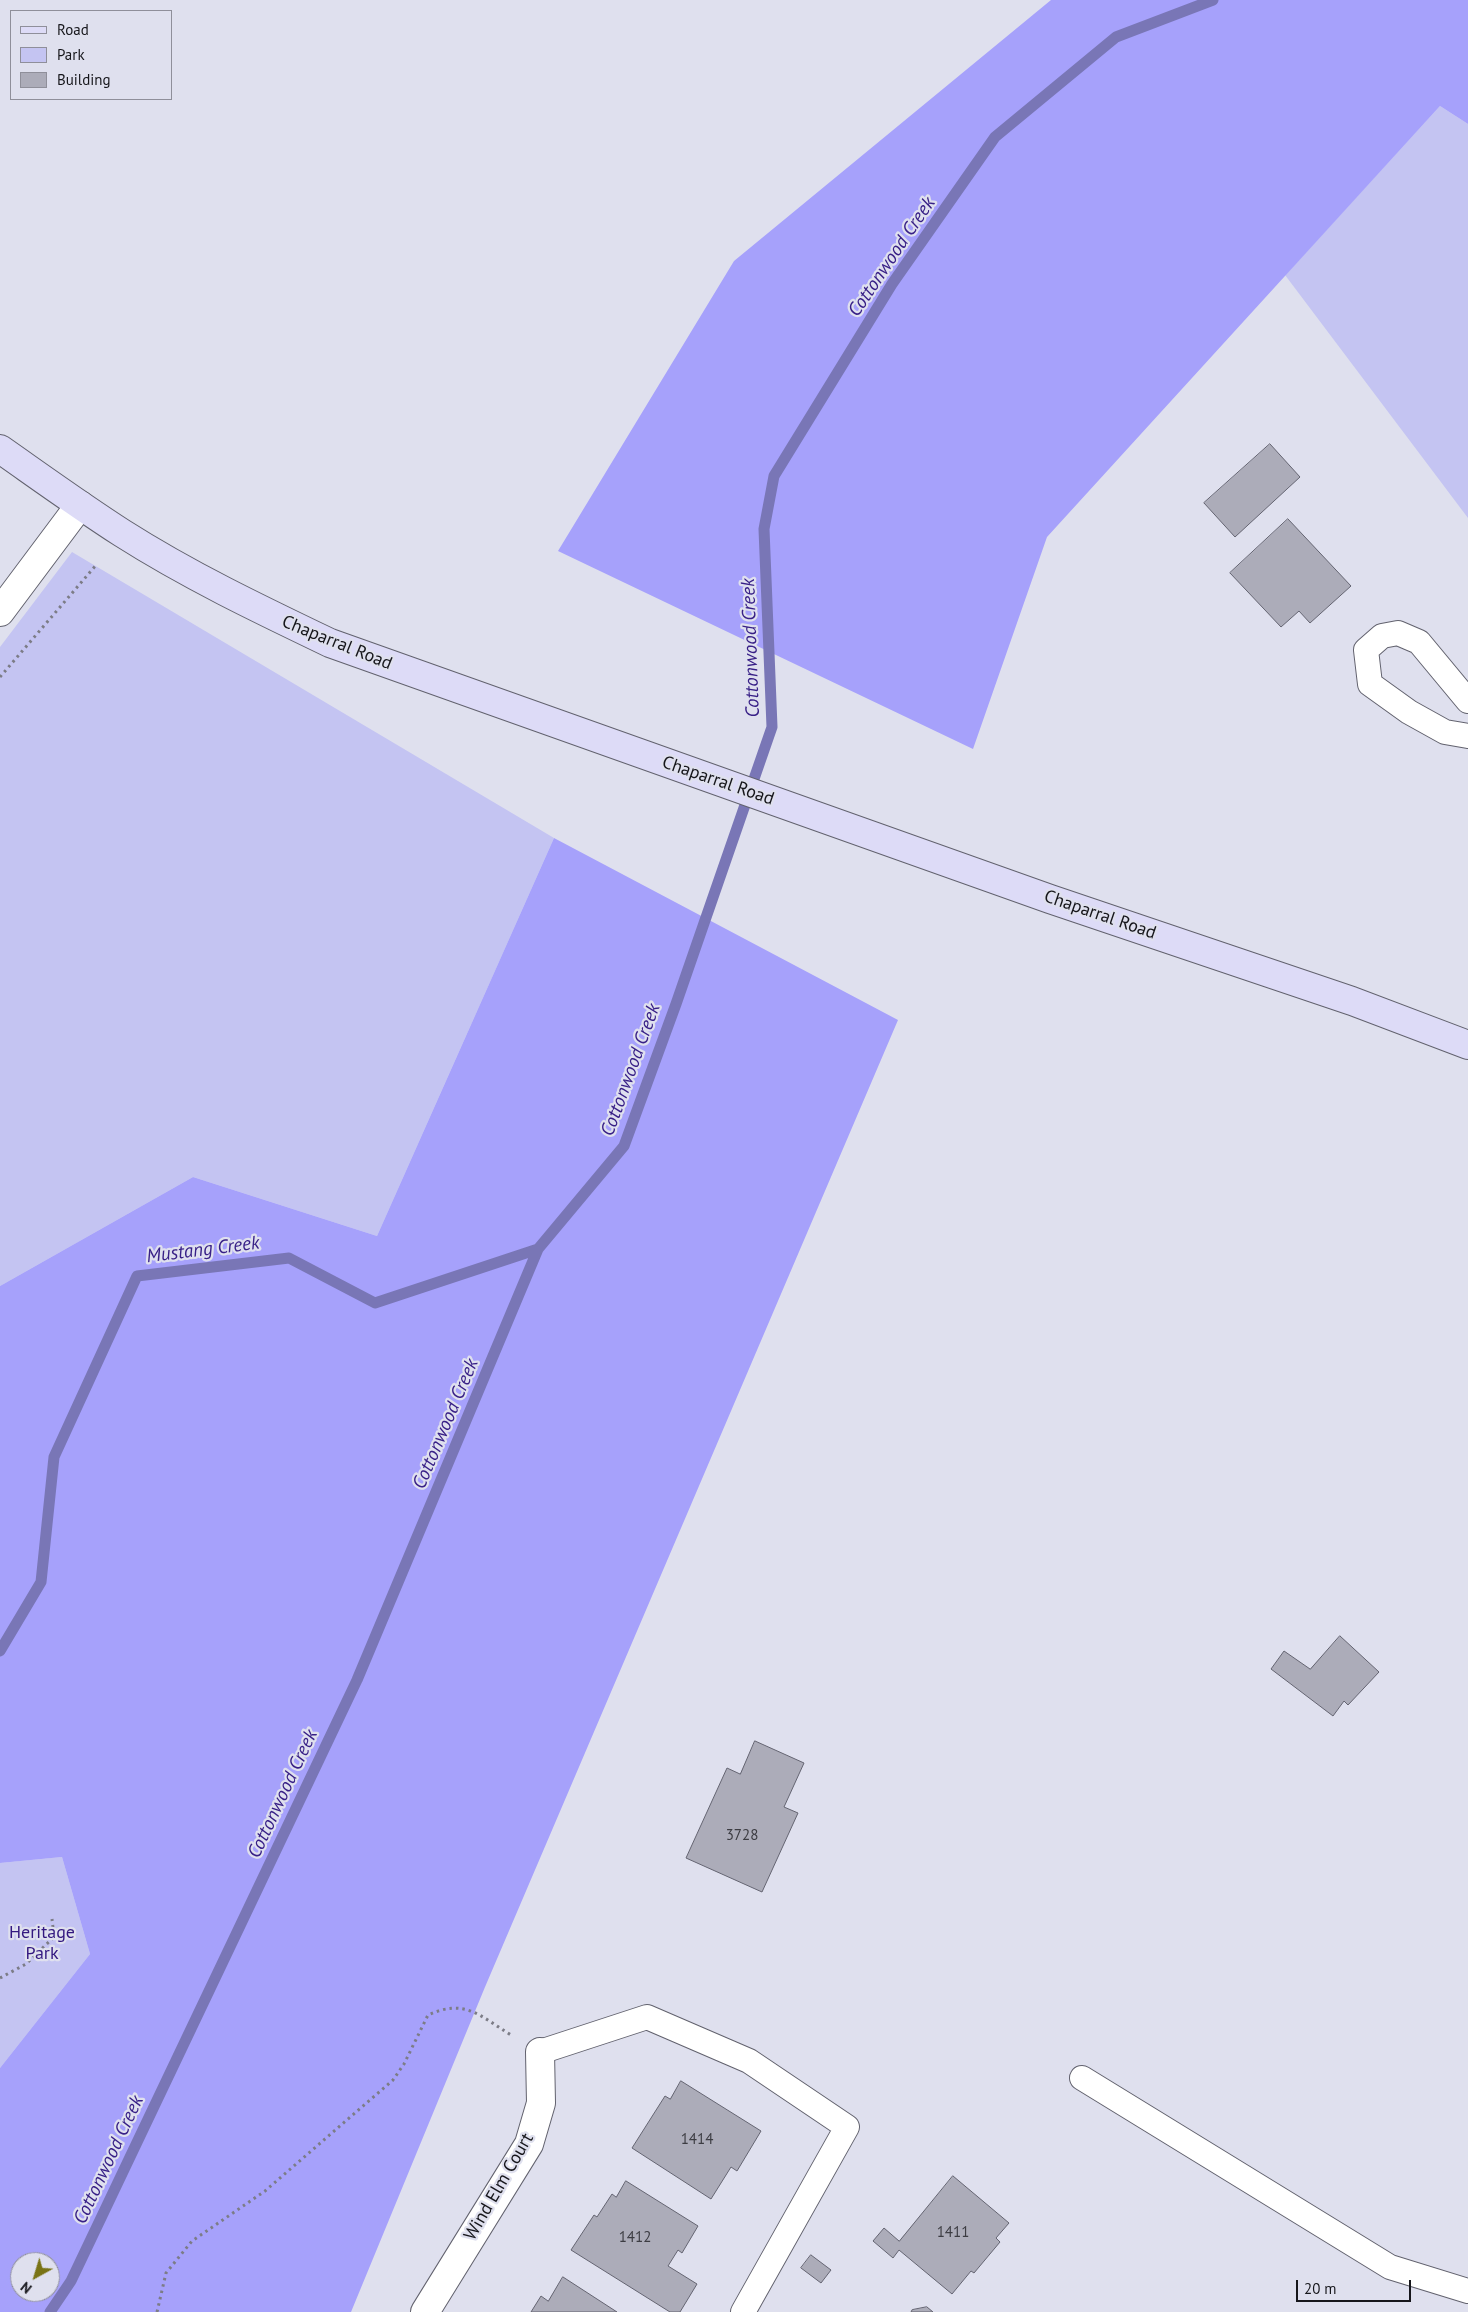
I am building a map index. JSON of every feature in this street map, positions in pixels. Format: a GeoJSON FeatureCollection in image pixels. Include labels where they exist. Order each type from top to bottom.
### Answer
{"type":"FeatureCollection","features":[{"type":"Feature","properties":{"kind":"main road","name":"Chaparral Road"},"geometry":{"type":"LineString","coordinates":[[0,449],[80,506],[186,571],[248,604],[330,643],[1049,898],[1352,1000],[1468,1044]]}},
{"type":"Feature","properties":{"kind":"street"},"geometry":{"type":"LineString","coordinates":[[0,612],[80,506]]}},
{"type":"Feature","properties":{"kind":"street","name":"Wind Elm Court"},"geometry":{"type":"LineString","coordinates":[[425,2312],[529,2144],[541,2103],[540,2052]]}},
{"type":"Feature","properties":{"kind":"lane"},"geometry":{"type":"LineString","coordinates":[[1468,701],[1419,642],[1398,634],[1382,636],[1366,650],[1370,684],[1409,712],[1445,732],[1468,736]]}},
{"type":"Feature","properties":{"kind":"lane"},"geometry":{"type":"LineString","coordinates":[[540,2052],[647,2017],[748,2061],[847,2127],[743,2312]]}},
{"type":"Feature","properties":{"kind":"lane"},"geometry":{"type":"LineString","coordinates":[[1082,2078],[1390,2267],[1468,2291]]}},
{"type":"Feature","properties":{"kind":"path"},"geometry":{"type":"LineString","coordinates":[[0,677],[97,564]]}},
{"type":"Feature","properties":{"kind":"path"},"geometry":{"type":"LineString","coordinates":[[0,1978],[26,1964],[54,1937],[52,1919]]}},
{"type":"Feature","properties":{"kind":"path"},"geometry":{"type":"LineString","coordinates":[[156,2312],[166,2273],[192,2241],[265,2191],[393,2080],[404,2064],[428,2014],[444,2008],[468,2008],[540,2052]]}},
{"type":"Feature","properties":{"kind":"green space"},"geometry":{"type":"Polygon","coordinates":[[[1440,106],[1468,124],[1468,518],[1285,275],[1440,106]]]}},
{"type":"Feature","properties":{"kind":"green space"},"geometry":{"type":"Polygon","coordinates":[[[72,552],[554,838],[377,1236],[193,1177],[0,1286],[0,647],[72,552]]]}},
{"type":"Feature","properties":{"kind":"green space","name":"Heritage Park"},"geometry":{"type":"Polygon","coordinates":[[[62,1857],[90,1954],[0,2068],[0,1863],[62,1857]]]}},
{"type":"Feature","properties":{"kind":"shaded area"},"geometry":{"type":"Polygon","coordinates":[[[1051,0],[1468,0],[1468,124],[1440,106],[1047,537],[973,749],[558,551],[734,261],[1051,0]]]}},
{"type":"Feature","properties":{"kind":"shaded area"},"geometry":{"type":"Polygon","coordinates":[[[554,838],[898,1020],[485,1987],[351,2312],[0,2312],[0,2068],[90,1954],[62,1857],[0,1863],[0,1286],[193,1177],[377,1236],[554,838]]]}},
{"type":"Feature","properties":{"kind":"building"},"geometry":{"type":"Polygon","coordinates":[[[1270,444],[1300,477],[1235,537],[1204,503],[1270,444]]]}},
{"type":"Feature","properties":{"kind":"building"},"geometry":{"type":"Polygon","coordinates":[[[1288,519],[1351,586],[1310,623],[1299,611],[1281,627],[1230,573],[1288,519]]]}},
{"type":"Feature","properties":{"kind":"building"},"geometry":{"type":"Polygon","coordinates":[[[1340,1636],[1379,1672],[1348,1705],[1344,1701],[1333,1716],[1271,1669],[1284,1651],[1310,1669],[1340,1636]]]}},
{"type":"Feature","properties":{"kind":"building"},"geometry":{"type":"Polygon","coordinates":[[[755,1741],[804,1763],[784,1807],[798,1813],[762,1892],[686,1858],[727,1768],[740,1774],[755,1741]]]}},
{"type":"Feature","properties":{"kind":"building"},"geometry":{"type":"Polygon","coordinates":[[[681,2081],[761,2131],[737,2171],[731,2167],[711,2199],[632,2148],[665,2096],[670,2099],[681,2081]]]}},
{"type":"Feature","properties":{"kind":"building"},"geometry":{"type":"Polygon","coordinates":[[[953,2176],[1009,2223],[996,2238],[1000,2242],[974,2273],[971,2271],[952,2294],[899,2250],[893,2258],[873,2241],[884,2228],[899,2241],[953,2176]]]}},
{"type":"Feature","properties":{"kind":"building"},"geometry":{"type":"Polygon","coordinates":[[[626,2181],[698,2226],[682,2253],[678,2250],[668,2266],[697,2284],[680,2312],[670,2312],[571,2250],[594,2215],[597,2217],[612,2194],[616,2197],[626,2181]]]}},
{"type":"Feature","properties":{"kind":"building"},"geometry":{"type":"Polygon","coordinates":[[[811,2255],[831,2270],[821,2283],[801,2268],[811,2255]]]}},
{"type":"Feature","properties":{"kind":"building"},"geometry":{"type":"Polygon","coordinates":[[[563,2277],[617,2312],[531,2312],[541,2296],[548,2301],[563,2277]]]}},
{"type":"Feature","properties":{"kind":"building"},"geometry":{"type":"Polygon","coordinates":[[[927,2307],[933,2312],[911,2312],[912,2310],[927,2307]]]}},
{"type":"Feature","properties":{"kind":"waterway","name":"Cottonwood Creek"},"geometry":{"type":"LineString","coordinates":[[50,2312],[71,2281],[357,1680],[538,1249],[624,1146],[676,1004],[772,727],[764,529],[774,476],[892,284],[995,137],[1116,37],[1213,0]]}},
{"type":"Feature","properties":{"kind":"waterway","name":"Mustang Creek"},"geometry":{"type":"LineString","coordinates":[[0,1651],[41,1582],[54,1457],[137,1276],[289,1258],[375,1303],[538,1249]]}}]}
